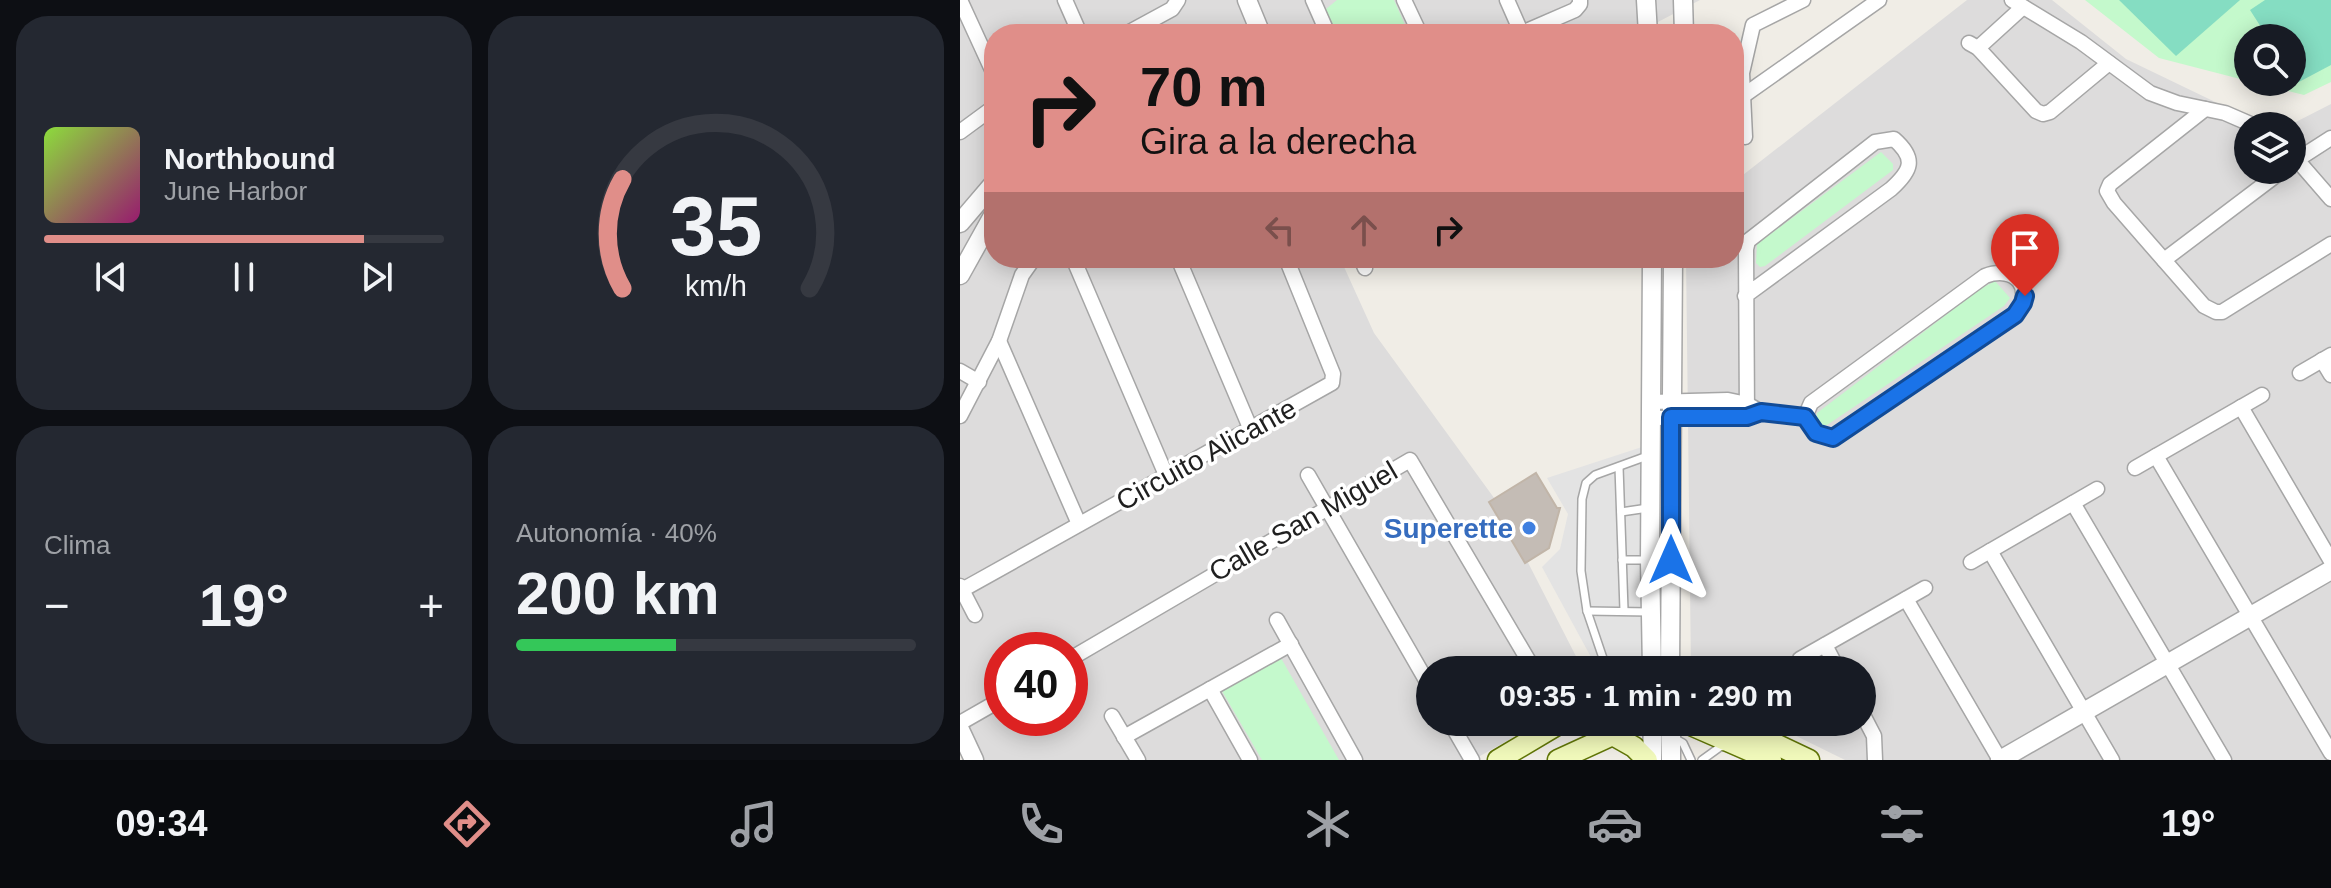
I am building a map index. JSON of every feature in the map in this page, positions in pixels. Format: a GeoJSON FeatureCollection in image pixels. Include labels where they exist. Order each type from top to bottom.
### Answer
{"type":"FeatureCollection","features":[{"type":"Feature","properties":{"kind":"main road"},"geometry":{"type":"LineString","coordinates":[[1498,760],[1538,736]]}},
{"type":"Feature","properties":{"kind":"main road"},"geometry":{"type":"LineString","coordinates":[[1558,760],[1607,736]]}},
{"type":"Feature","properties":{"kind":"main road"},"geometry":{"type":"LineString","coordinates":[[1615,736],[1650,760]]}},
{"type":"Feature","properties":{"kind":"main road"},"geometry":{"type":"LineString","coordinates":[[1707,736],[1739,745],[1771,760]]}},
{"type":"Feature","properties":{"kind":"main road"},"geometry":{"type":"LineString","coordinates":[[1758,736],[1809,760]]}},
{"type":"Feature","properties":{"kind":"street"},"geometry":{"type":"LineString","coordinates":[[960,0],[984,52]]}},
{"type":"Feature","properties":{"kind":"street"},"geometry":{"type":"LineString","coordinates":[[1065,0],[1076,24]]}},
{"type":"Feature","properties":{"kind":"street"},"geometry":{"type":"LineString","coordinates":[[1144,24],[1172,9],[1178,0]]}},
{"type":"Feature","properties":{"kind":"street"},"geometry":{"type":"LineString","coordinates":[[1247,0],[1252,24]]}},
{"type":"Feature","properties":{"kind":"street"},"geometry":{"type":"LineString","coordinates":[[1404,0],[1415,24]]}},
{"type":"Feature","properties":{"kind":"street"},"geometry":{"type":"LineString","coordinates":[[1507,0],[1518,24]]}},
{"type":"Feature","properties":{"kind":"street"},"geometry":{"type":"LineString","coordinates":[[1544,24],[1575,10],[1580,6],[1580,0]]}},
{"type":"Feature","properties":{"kind":"street"},"geometry":{"type":"LineString","coordinates":[[1646,0],[1647,24]]}},
{"type":"Feature","properties":{"kind":"street"},"geometry":{"type":"LineString","coordinates":[[1683,0],[1684,24]]}},
{"type":"Feature","properties":{"kind":"street"},"geometry":{"type":"LineString","coordinates":[[1744,54],[1753,25],[1803,0]]}},
{"type":"Feature","properties":{"kind":"street"},"geometry":{"type":"LineString","coordinates":[[1744,95],[1879,0]]}},
{"type":"Feature","properties":{"kind":"street"},"geometry":{"type":"LineString","coordinates":[[1316,1],[1324,24]]}},
{"type":"Feature","properties":{"kind":"street"},"geometry":{"type":"LineString","coordinates":[[2109,63],[2050,112],[2043,114],[2036,111],[1974,45],[2018,3],[2109,63],[2150,93],[2234,117]]}},
{"type":"Feature","properties":{"kind":"street"},"geometry":{"type":"LineString","coordinates":[[2205,109],[2108,187],[2108,196],[2204,306],[2222,312],[2331,244]]}},
{"type":"Feature","properties":{"kind":"street"},"geometry":{"type":"LineString","coordinates":[[960,132],[984,114]]}},
{"type":"Feature","properties":{"kind":"street"},"geometry":{"type":"LineString","coordinates":[[1744,116],[1745,137]]}},
{"type":"Feature","properties":{"kind":"street"},"geometry":{"type":"LineString","coordinates":[[1745,296],[1906,175],[1910,163],[1903,147],[1894,139],[1875,142],[1753,235],[1746,249],[1745,296],[1752,411]]}},
{"type":"Feature","properties":{"kind":"street"},"geometry":{"type":"LineString","coordinates":[[2306,153],[2330,140]]}},
{"type":"Feature","properties":{"kind":"street"},"geometry":{"type":"LineString","coordinates":[[2306,172],[2331,199]]}},
{"type":"Feature","properties":{"kind":"street"},"geometry":{"type":"LineString","coordinates":[[2164,260],[2264,184]]}},
{"type":"Feature","properties":{"kind":"street"},"geometry":{"type":"LineString","coordinates":[[960,223],[984,195]]}},
{"type":"Feature","properties":{"kind":"street"},"geometry":{"type":"LineString","coordinates":[[960,275],[984,232]]}},
{"type":"Feature","properties":{"kind":"street"},"geometry":{"type":"LineString","coordinates":[[960,416],[966,394],[979,382],[999,341],[1027,268]]}},
{"type":"Feature","properties":{"kind":"street"},"geometry":{"type":"LineString","coordinates":[[1077,268],[1166,475]]}},
{"type":"Feature","properties":{"kind":"street"},"geometry":{"type":"LineString","coordinates":[[1182,268],[1251,430]]}},
{"type":"Feature","properties":{"kind":"street","name":"Circuito Alicante"},"geometry":{"type":"LineString","coordinates":[[975,615],[961,588],[1327,387],[1333,379],[1290,268]]}},
{"type":"Feature","properties":{"kind":"street"},"geometry":{"type":"LineString","coordinates":[[1652,268],[1652,656]]}},
{"type":"Feature","properties":{"kind":"street"},"geometry":{"type":"LineString","coordinates":[[1670,656],[1673,268]]}},
{"type":"Feature","properties":{"kind":"street"},"geometry":{"type":"LineString","coordinates":[[1650,410],[1752,411],[1805,417],[1816,433],[1833,438],[2015,315],[2023,303],[2024,289],[2013,275],[1999,271],[1985,276],[1811,403],[1805,417]]}},
{"type":"Feature","properties":{"kind":"street"},"geometry":{"type":"LineString","coordinates":[[999,341],[1079,524]]}},
{"type":"Feature","properties":{"kind":"street"},"geometry":{"type":"LineString","coordinates":[[2300,373],[2327,357],[2331,375]]}},
{"type":"Feature","properties":{"kind":"street"},"geometry":{"type":"LineString","coordinates":[[960,371],[979,382]]}},
{"type":"Feature","properties":{"kind":"street"},"geometry":{"type":"LineString","coordinates":[[2135,468],[2262,395]]}},
{"type":"Feature","properties":{"kind":"street"},"geometry":{"type":"LineString","coordinates":[[2241,407],[2331,561]]}},
{"type":"Feature","properties":{"kind":"street"},"geometry":{"type":"LineString","coordinates":[[2156,456],[2331,753]]}},
{"type":"Feature","properties":{"kind":"street","name":"Calle San Miguel"},"geometry":{"type":"LineString","coordinates":[[1088,648],[1410,460],[1526,656]]}},
{"type":"Feature","properties":{"kind":"street"},"geometry":{"type":"LineString","coordinates":[[1308,475],[1416,663]]}},
{"type":"Feature","properties":{"kind":"street"},"geometry":{"type":"LineString","coordinates":[[1971,562],[2097,489]]}},
{"type":"Feature","properties":{"kind":"street"},"geometry":{"type":"LineString","coordinates":[[2073,503],[2224,760]]}},
{"type":"Feature","properties":{"kind":"street"},"geometry":{"type":"LineString","coordinates":[[1990,551],[2112,760]]}},
{"type":"Feature","properties":{"kind":"street"},"geometry":{"type":"LineString","coordinates":[[1906,599],[2000,760],[2331,570]]}},
{"type":"Feature","properties":{"kind":"street"},"geometry":{"type":"LineString","coordinates":[[1805,656],[1925,588]]}},
{"type":"Feature","properties":{"kind":"street"},"geometry":{"type":"LineString","coordinates":[[1277,620],[1355,760]]}},
{"type":"Feature","properties":{"kind":"street"},"geometry":{"type":"LineString","coordinates":[[1124,737],[1291,644]]}},
{"type":"Feature","properties":{"kind":"street"},"geometry":{"type":"LineString","coordinates":[[1825,645],[1831,656]]}},
{"type":"Feature","properties":{"kind":"street"},"geometry":{"type":"LineString","coordinates":[[1210,689],[1250,760]]}},
{"type":"Feature","properties":{"kind":"street"},"geometry":{"type":"LineString","coordinates":[[960,723],[984,709]]}},
{"type":"Feature","properties":{"kind":"street"},"geometry":{"type":"LineString","coordinates":[[1112,716],[1138,760]]}},
{"type":"Feature","properties":{"kind":"street"},"geometry":{"type":"LineString","coordinates":[[960,730],[974,760]]}},
{"type":"Feature","properties":{"kind":"street"},"geometry":{"type":"LineString","coordinates":[[1458,736],[1472,760]]}},
{"type":"Feature","properties":{"kind":"street"},"geometry":{"type":"LineString","coordinates":[[1650,760],[1652,736]]}},
{"type":"Feature","properties":{"kind":"street"},"geometry":{"type":"LineString","coordinates":[[1671,760],[1674,736]]}},
{"type":"Feature","properties":{"kind":"street"},"geometry":{"type":"LineString","coordinates":[[1874,736],[1875,760]]}},
{"type":"Feature","properties":{"kind":"lane"},"geometry":{"type":"LineString","coordinates":[[1602,656],[1587,611],[1581,571],[1582,499],[1586,483],[1595,475],[1650,455]]}},
{"type":"Feature","properties":{"kind":"lane"},"geometry":{"type":"LineString","coordinates":[[1619,467],[1624,610]]}},
{"type":"Feature","properties":{"kind":"lane"},"geometry":{"type":"LineString","coordinates":[[1621,512],[1650,508]]}},
{"type":"Feature","properties":{"kind":"lane"},"geometry":{"type":"LineString","coordinates":[[1622,560],[1671,560]]}},
{"type":"Feature","properties":{"kind":"lane"},"geometry":{"type":"LineString","coordinates":[[1587,611],[1652,612]]}},
{"type":"Feature","properties":{"kind":"lane"},"geometry":{"type":"LineString","coordinates":[[1680,736],[1691,760]]}},
{"type":"Feature","properties":{"kind":"lane"},"geometry":{"type":"LineString","coordinates":[[1702,760],[1720,747],[1739,745]]}},
{"type":"Feature","properties":{"kind":"shaded area"},"geometry":{"type":"Polygon","coordinates":[[[960,0],[1700,0],[1654,24],[984,24],[984,268],[1345,268],[1374,333],[1497,502],[1576,656],[1416,656],[1416,736],[1515,736],[1473,760],[978,760],[960,721],[960,0]]]}},
{"type":"Feature","properties":{"kind":"shaded area"},"geometry":{"type":"Polygon","coordinates":[[[1967,0],[2052,0],[2126,59],[2236,112],[2234,184],[2306,184],[2306,117],[2331,104],[2331,760],[1845,760],[1796,736],[1876,736],[1876,656],[1691,656],[1686,268],[1744,268],[1744,174],[1967,0]]]}},
{"type":"Feature","properties":{"kind":"shaded area"},"geometry":{"type":"Polygon","coordinates":[[[1642,447],[1642,656],[1590,656],[1542,567],[1560,549],[1568,514],[1547,478],[1642,447]]]}},
{"type":"Feature","properties":{"kind":"green space"},"geometry":{"type":"Polygon","coordinates":[[[1337,0],[1394,0],[1405,24],[1329,24],[1326,9],[1337,0]]]}},
{"type":"Feature","properties":{"kind":"green space"},"geometry":{"type":"Polygon","coordinates":[[[2085,0],[2331,0],[2331,82],[2306,94],[2306,24],[2234,24],[2234,77],[2159,58],[2085,0]]]}},
{"type":"Feature","properties":{"kind":"green space"},"geometry":{"type":"Polygon","coordinates":[[[2119,0],[2240,0],[2176,56],[2119,0]]]}},
{"type":"Feature","properties":{"kind":"green space"},"geometry":{"type":"Polygon","coordinates":[[[2265,0],[2331,0],[2331,65],[2306,78],[2306,24],[2259,24],[2250,10],[2265,0]]]}},
{"type":"Feature","properties":{"kind":"green space"},"geometry":{"type":"Polygon","coordinates":[[[1881,152],[1893,164],[1893,170],[1765,266],[1760,267],[1756,263],[1757,244],[1881,152]]]}},
{"type":"Feature","properties":{"kind":"green space"},"geometry":{"type":"Polygon","coordinates":[[[1995,281],[2010,298],[2004,306],[1827,425],[1816,422],[1817,413],[1980,289],[1995,281]]]}},
{"type":"Feature","properties":{"kind":"green space"},"geometry":{"type":"Polygon","coordinates":[[[1281,658],[1339,760],[1262,760],[1222,691],[1281,658]]]}},
{"type":"Feature","properties":{"kind":"building","name":"Superette"},"geometry":{"type":"Polygon","coordinates":[[[1536,473],[1557,508],[1560,508],[1549,548],[1525,563],[1489,502],[1536,473]]]}},
{"type":"Feature","properties":{"kind":"place","name":"Superette"},"geometry":{"type":"Point","coordinates":[1529,528]}},
{"type":"Feature","properties":{"kind":"route"},"geometry":{"type":"LineString","coordinates":[[1671,560],[1671,417],[1747,417],[1761,412],[1805,417],[1816,433],[1833,438],[2015,315],[2025,296]]}}]}
